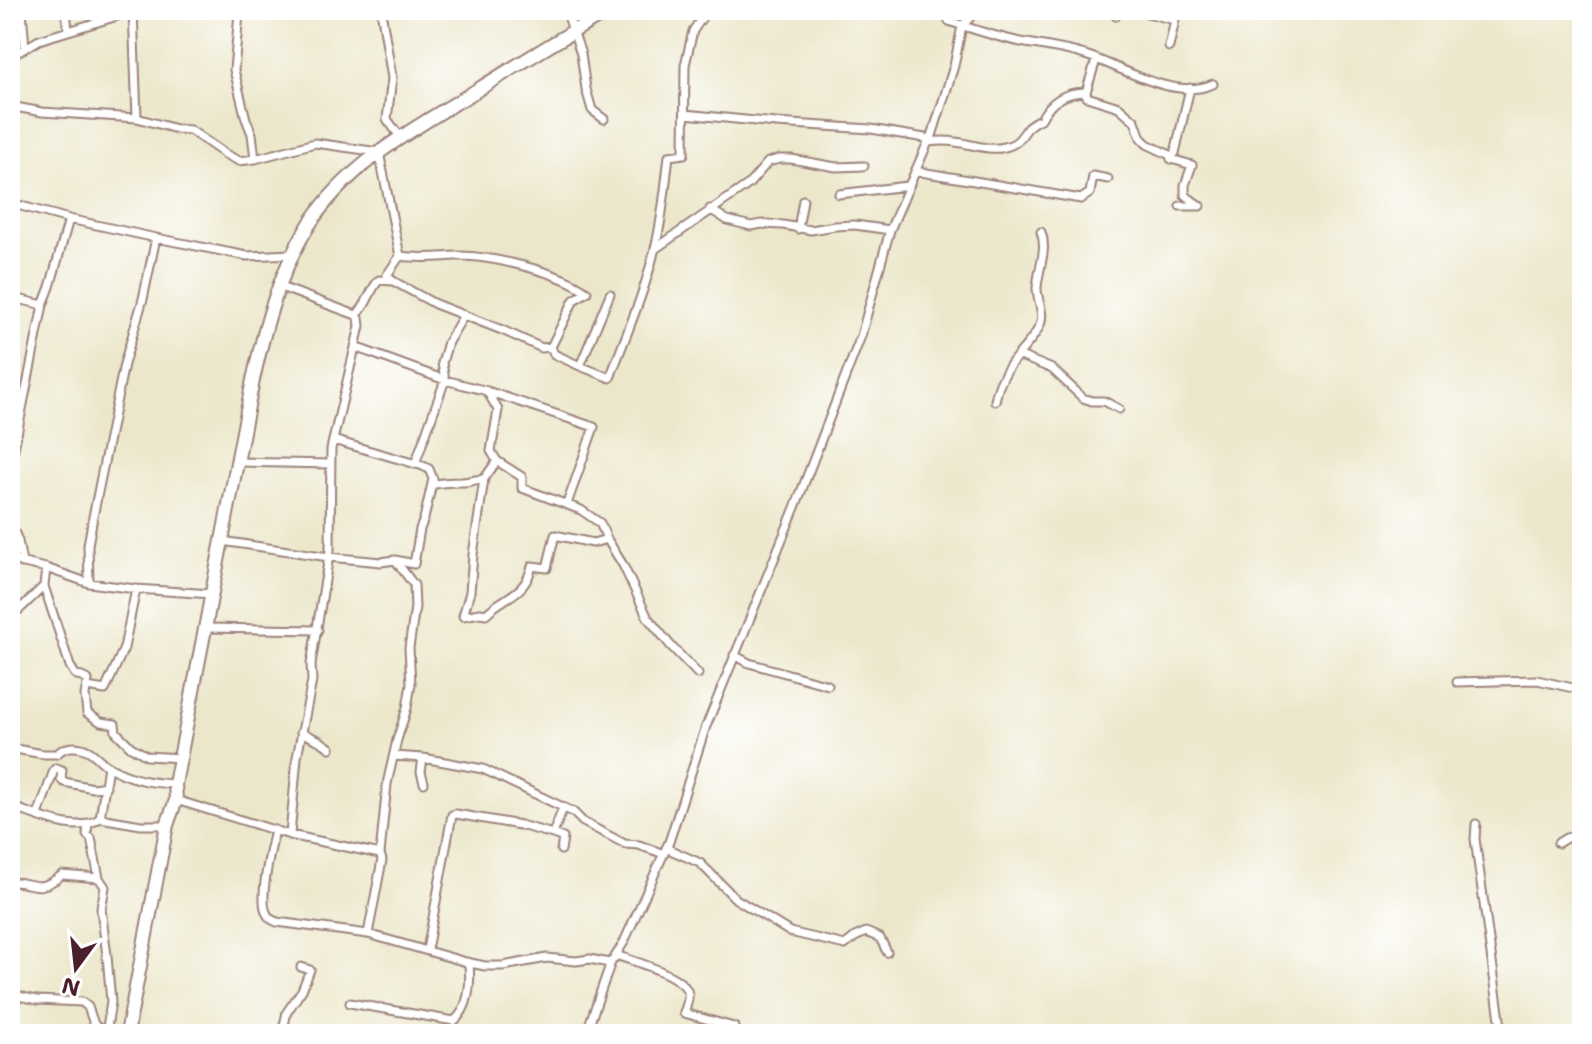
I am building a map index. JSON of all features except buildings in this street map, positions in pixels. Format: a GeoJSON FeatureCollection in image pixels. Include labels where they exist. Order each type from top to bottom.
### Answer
{"type":"FeatureCollection","features":[{"type":"Feature","properties":{"kind":"highway"},"geometry":{"type":"LineString","coordinates":[[127,1034],[167,825],[176,800],[175,784],[260,349],[278,286],[293,254],[325,203],[368,160],[610,10]]}},
{"type":"Feature","properties":{"kind":"street"},"geometry":{"type":"LineString","coordinates":[[22,10],[25,48]]}},
{"type":"Feature","properties":{"kind":"street"},"geometry":{"type":"LineString","coordinates":[[66,10],[68,30]]}},
{"type":"Feature","properties":{"kind":"street"},"geometry":{"type":"LineString","coordinates":[[10,57],[39,40],[134,10],[137,118]]}},
{"type":"Feature","properties":{"kind":"street"},"geometry":{"type":"LineString","coordinates":[[254,10],[254,14],[239,13],[234,70],[252,134],[255,159]]}},
{"type":"Feature","properties":{"kind":"street"},"geometry":{"type":"LineString","coordinates":[[381,10],[392,78],[387,119],[401,138]]}},
{"type":"Feature","properties":{"kind":"street"},"geometry":{"type":"LineString","coordinates":[[566,10],[581,54],[592,110],[604,119]]}},
{"type":"Feature","properties":{"kind":"street"},"geometry":{"type":"LineString","coordinates":[[400,256],[494,259],[578,285],[587,292],[574,300],[551,347],[554,354],[610,378],[655,249],[669,156],[684,154],[685,65],[693,31],[703,16],[701,10]]}},
{"type":"Feature","properties":{"kind":"street"},"geometry":{"type":"LineString","coordinates":[[944,10],[949,21],[962,26],[1001,38],[1085,55],[1153,82],[1178,88],[1200,88],[1213,84]]}},
{"type":"Feature","properties":{"kind":"street"},"geometry":{"type":"LineString","coordinates":[[586,1034],[614,959],[665,851],[697,750],[861,336],[890,230],[930,140],[954,66],[962,26],[977,10]]}},
{"type":"Feature","properties":{"kind":"street"},"geometry":{"type":"LineString","coordinates":[[1135,10],[1175,20],[1169,47]]}},
{"type":"Feature","properties":{"kind":"street"},"geometry":{"type":"LineString","coordinates":[[1096,60],[1087,97],[1119,107],[1135,121],[1141,138],[1147,144],[1172,156]]}},
{"type":"Feature","properties":{"kind":"street"},"geometry":{"type":"LineString","coordinates":[[1180,206],[1200,206],[1185,195],[1192,165],[1171,159],[1170,154],[1172,156],[1177,145],[1190,88]]}},
{"type":"Feature","properties":{"kind":"street"},"geometry":{"type":"LineString","coordinates":[[685,114],[871,129],[992,148],[1005,147],[1018,140],[1026,127],[1041,119],[1062,95],[1086,92]]}},
{"type":"Feature","properties":{"kind":"street"},"geometry":{"type":"LineString","coordinates":[[10,106],[42,112],[137,118],[190,130],[239,161],[315,143],[379,152],[400,256],[387,275],[435,304],[542,348],[551,347]]}},
{"type":"Feature","properties":{"kind":"street"},"geometry":{"type":"LineString","coordinates":[[655,249],[749,184],[768,162],[791,159],[836,167],[864,166]]}},
{"type":"Feature","properties":{"kind":"street"},"geometry":{"type":"LineString","coordinates":[[915,171],[1081,199],[1090,193],[1093,176],[1108,179]]}},
{"type":"Feature","properties":{"kind":"street"},"geometry":{"type":"LineString","coordinates":[[839,194],[907,186]]}},
{"type":"Feature","properties":{"kind":"street"},"geometry":{"type":"LineString","coordinates":[[798,229],[803,200]]}},
{"type":"Feature","properties":{"kind":"street"},"geometry":{"type":"LineString","coordinates":[[10,203],[69,219],[247,256],[293,254]]}},
{"type":"Feature","properties":{"kind":"street"},"geometry":{"type":"LineString","coordinates":[[710,209],[727,220],[751,226],[783,225],[811,230],[855,225],[890,230]]}},
{"type":"Feature","properties":{"kind":"street"},"geometry":{"type":"LineString","coordinates":[[10,469],[43,305],[69,219]]}},
{"type":"Feature","properties":{"kind":"street"},"geometry":{"type":"LineString","coordinates":[[995,401],[1010,364],[1039,327],[1041,308],[1037,289],[1045,242],[1041,232]]}},
{"type":"Feature","properties":{"kind":"street"},"geometry":{"type":"LineString","coordinates":[[89,583],[88,545],[93,517],[124,364],[143,299],[156,238]]}},
{"type":"Feature","properties":{"kind":"street"},"geometry":{"type":"LineString","coordinates":[[356,315],[362,311],[379,280],[393,281]]}},
{"type":"Feature","properties":{"kind":"street"},"geometry":{"type":"LineString","coordinates":[[278,286],[356,315],[360,326],[333,440],[329,557],[311,664],[312,681],[301,732],[290,835]]}},
{"type":"Feature","properties":{"kind":"street"},"geometry":{"type":"LineString","coordinates":[[580,366],[610,294]]}},
{"type":"Feature","properties":{"kind":"street"},"geometry":{"type":"LineString","coordinates":[[10,297],[43,305]]}},
{"type":"Feature","properties":{"kind":"street"},"geometry":{"type":"LineString","coordinates":[[415,464],[445,380],[442,363],[448,342],[464,315]]}},
{"type":"Feature","properties":{"kind":"street"},"geometry":{"type":"LineString","coordinates":[[355,347],[445,380],[594,427],[567,504]]}},
{"type":"Feature","properties":{"kind":"street"},"geometry":{"type":"LineString","coordinates":[[1018,355],[1052,369],[1083,398],[1104,401],[1119,409]]}},
{"type":"Feature","properties":{"kind":"street"},"geometry":{"type":"LineString","coordinates":[[487,391],[498,410],[491,451],[497,461],[522,477],[522,488],[567,504],[600,523],[648,618],[698,674]]}},
{"type":"Feature","properties":{"kind":"street"},"geometry":{"type":"LineString","coordinates":[[222,541],[329,557],[381,562],[395,560],[414,564],[433,479],[429,469],[333,440]]}},
{"type":"Feature","properties":{"kind":"street"},"geometry":{"type":"LineString","coordinates":[[497,461],[484,479],[470,592],[463,616],[486,614],[492,607],[518,593],[530,578],[532,566],[547,568],[555,535],[593,543],[607,539]]}},
{"type":"Feature","properties":{"kind":"street"},"geometry":{"type":"LineString","coordinates":[[237,462],[331,464]]}},
{"type":"Feature","properties":{"kind":"street"},"geometry":{"type":"LineString","coordinates":[[432,485],[484,479]]}},
{"type":"Feature","properties":{"kind":"street"},"geometry":{"type":"LineString","coordinates":[[10,521],[22,563]]}},
{"type":"Feature","properties":{"kind":"street"},"geometry":{"type":"LineString","coordinates":[[10,560],[89,583],[212,594]]}},
{"type":"Feature","properties":{"kind":"street"},"geometry":{"type":"LineString","coordinates":[[368,934],[382,860],[387,784],[411,684],[409,648],[415,607],[414,585],[395,560]]}},
{"type":"Feature","properties":{"kind":"street"},"geometry":{"type":"LineString","coordinates":[[46,568],[44,586],[70,666],[75,674],[88,680],[85,695],[87,713],[101,722],[115,724],[116,732],[131,747],[147,756],[181,758]]}},
{"type":"Feature","properties":{"kind":"street"},"geometry":{"type":"LineString","coordinates":[[10,616],[44,586]]}},
{"type":"Feature","properties":{"kind":"street"},"geometry":{"type":"LineString","coordinates":[[87,687],[106,688],[124,648],[136,589]]}},
{"type":"Feature","properties":{"kind":"street"},"geometry":{"type":"LineString","coordinates":[[206,628],[318,630]]}},
{"type":"Feature","properties":{"kind":"street"},"geometry":{"type":"LineString","coordinates":[[734,655],[749,663],[828,685]]}},
{"type":"Feature","properties":{"kind":"street"},"geometry":{"type":"LineString","coordinates":[[1457,682],[1537,680],[1582,690]]}},
{"type":"Feature","properties":{"kind":"street"},"geometry":{"type":"LineString","coordinates":[[301,732],[330,748]]}},
{"type":"Feature","properties":{"kind":"street"},"geometry":{"type":"LineString","coordinates":[[10,748],[43,754],[57,754],[68,747],[88,750],[108,766],[130,776],[151,783],[175,784]]}},
{"type":"Feature","properties":{"kind":"street"},"geometry":{"type":"LineString","coordinates":[[394,756],[483,769],[573,812],[583,822],[625,844],[665,851],[700,863],[736,899],[790,932],[845,945],[866,932],[880,938],[887,952]]}},
{"type":"Feature","properties":{"kind":"street"},"geometry":{"type":"LineString","coordinates":[[423,758],[421,772],[424,783]]}},
{"type":"Feature","properties":{"kind":"street"},"geometry":{"type":"LineString","coordinates":[[10,806],[73,826],[96,822],[100,818],[108,766]]}},
{"type":"Feature","properties":{"kind":"street"},"geometry":{"type":"LineString","coordinates":[[38,815],[56,768],[62,770],[61,779],[64,782],[93,788],[106,786]]}},
{"type":"Feature","properties":{"kind":"street"},"geometry":{"type":"LineString","coordinates":[[176,800],[290,835],[380,854]]}},
{"type":"Feature","properties":{"kind":"street"},"geometry":{"type":"LineString","coordinates":[[553,834],[563,808]]}},
{"type":"Feature","properties":{"kind":"street"},"geometry":{"type":"LineString","coordinates":[[427,950],[452,815],[490,819],[553,834],[563,838],[561,850]]}},
{"type":"Feature","properties":{"kind":"street"},"geometry":{"type":"LineString","coordinates":[[100,818],[141,825],[167,825]]}},
{"type":"Feature","properties":{"kind":"street"},"geometry":{"type":"LineString","coordinates":[[88,823],[87,835],[91,838],[99,878],[105,887],[100,905],[111,1002],[105,1034]]}},
{"type":"Feature","properties":{"kind":"street"},"geometry":{"type":"LineString","coordinates":[[1476,824],[1475,839],[1502,1034]]}},
{"type":"Feature","properties":{"kind":"street"},"geometry":{"type":"LineString","coordinates":[[275,830],[265,884],[264,906],[270,919],[368,934],[485,966],[547,958],[576,961],[614,959],[658,970],[678,980],[688,989],[684,1013],[734,1027],[733,1034]]}},
{"type":"Feature","properties":{"kind":"street"},"geometry":{"type":"LineString","coordinates":[[1558,843],[1582,834]]}},
{"type":"Feature","properties":{"kind":"street"},"geometry":{"type":"LineString","coordinates":[[10,882],[37,887],[54,882],[62,875],[99,878]]}},
{"type":"Feature","properties":{"kind":"street"},"geometry":{"type":"LineString","coordinates":[[350,1003],[454,1021],[461,1015],[468,998],[470,971],[466,962]]}},
{"type":"Feature","properties":{"kind":"street"},"geometry":{"type":"LineString","coordinates":[[282,1034],[287,1012],[308,978],[310,970],[301,967]]}},
{"type":"Feature","properties":{"kind":"street"},"geometry":{"type":"LineString","coordinates":[[10,994],[37,1000],[82,1002],[88,1007],[94,1024],[105,1034]]}}]}
